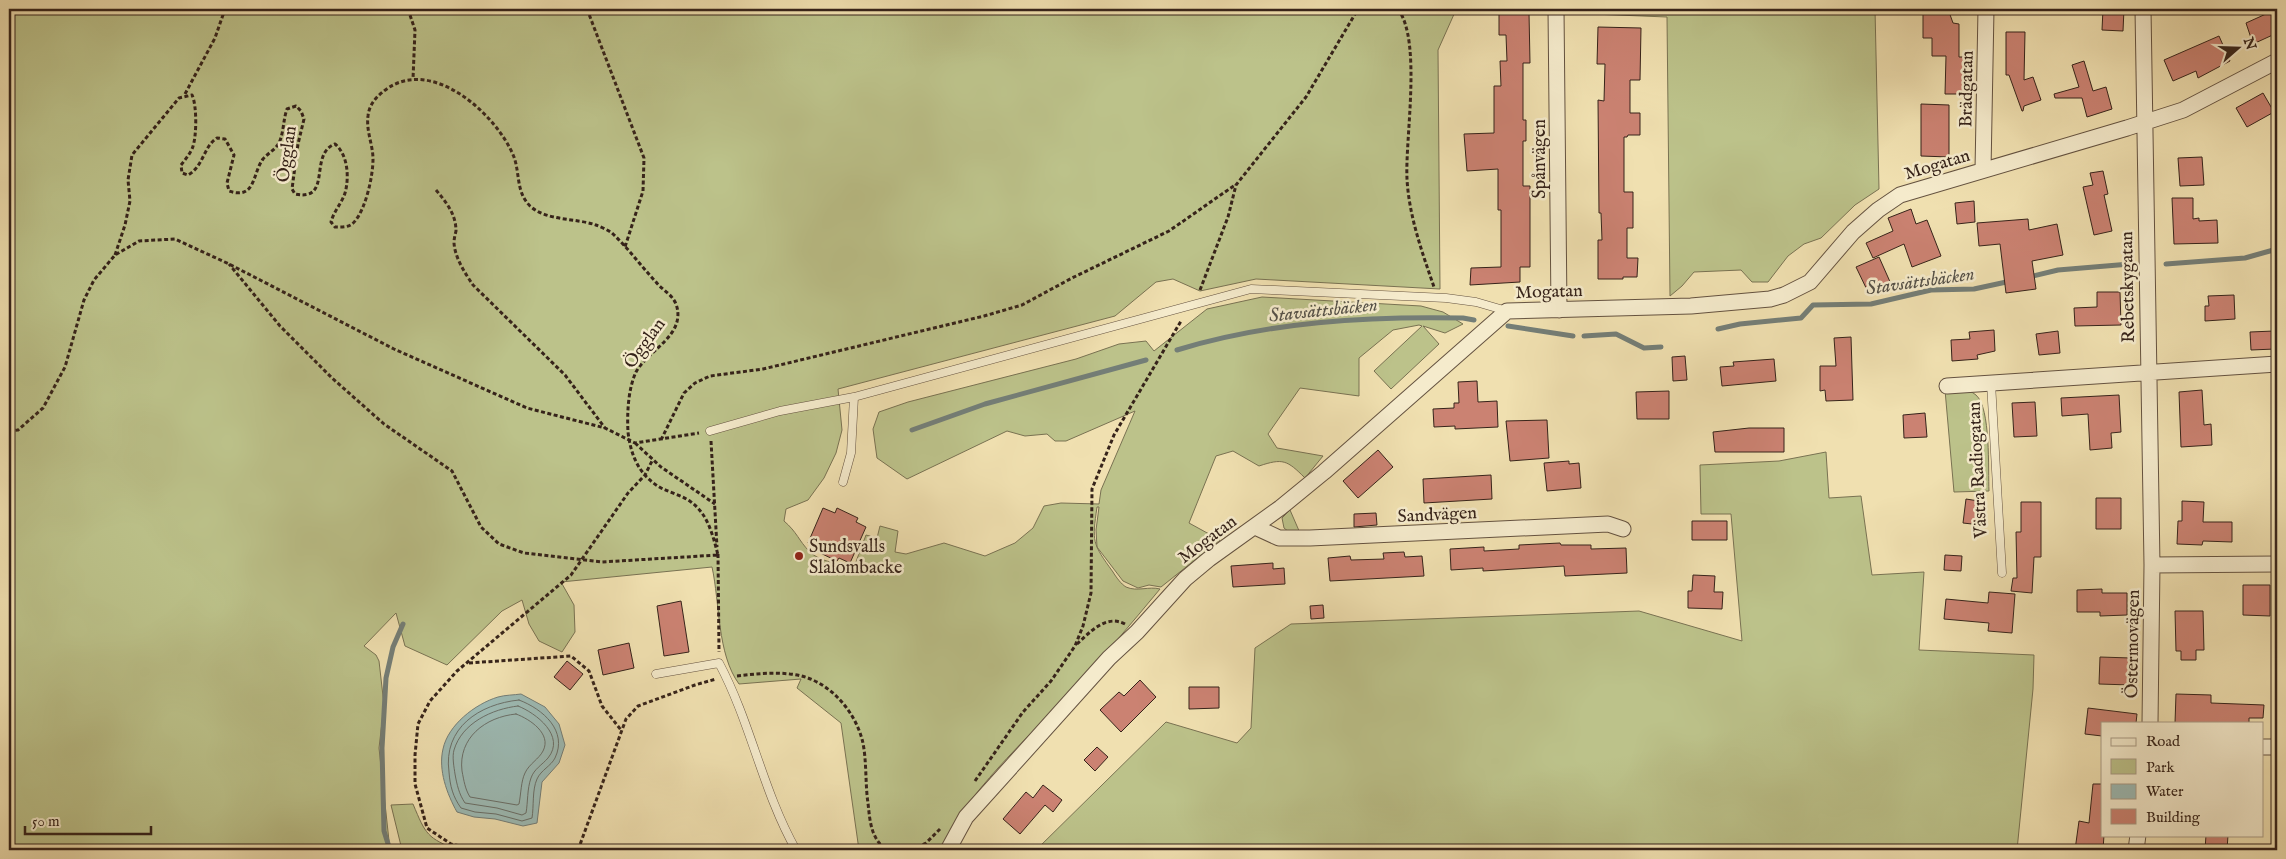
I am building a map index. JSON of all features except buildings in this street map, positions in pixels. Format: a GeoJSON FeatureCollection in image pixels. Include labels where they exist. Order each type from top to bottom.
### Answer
{"type":"FeatureCollection","features":[{"type":"Feature","properties":{"kind":"street","name":"Spånvägen"},"geometry":{"type":"LineString","coordinates":[[1556,9],[1559,310]]}},
{"type":"Feature","properties":{"kind":"street","name":"Brädgatan"},"geometry":{"type":"LineString","coordinates":[[1983,170],[1986,9]]}},
{"type":"Feature","properties":{"kind":"street","name":"Rebetskygatan"},"geometry":{"type":"LineString","coordinates":[[2143,9],[2147,372],[2152,565]]}},
{"type":"Feature","properties":{"kind":"street","name":"Mogatan"},"geometry":{"type":"LineString","coordinates":[[948,850],[966,817],[1109,658],[1137,632],[1185,579],[1324,472],[1507,311],[1691,306],[1770,299],[1810,282],[1853,232],[1878,210],[1900,195],[2143,123],[2204,100],[2277,60]]}},
{"type":"Feature","properties":{"kind":"street","name":"Västra Radiogatan"},"geometry":{"type":"LineString","coordinates":[[1991,383],[2277,364]]}},
{"type":"Feature","properties":{"kind":"street"},"geometry":{"type":"LineString","coordinates":[[1948,386],[1991,383]]}},
{"type":"Feature","properties":{"kind":"street","name":"Sandvägen"},"geometry":{"type":"LineString","coordinates":[[1255,527],[1279,538],[1608,524],[1623,529]]}},
{"type":"Feature","properties":{"kind":"street"},"geometry":{"type":"LineString","coordinates":[[2152,565],[2277,564]]}},
{"type":"Feature","properties":{"kind":"street","name":"Östermovägen"},"geometry":{"type":"LineString","coordinates":[[2150,722],[2152,565]]}},
{"type":"Feature","properties":{"kind":"street"},"geometry":{"type":"LineString","coordinates":[[2264,747],[2277,747]]}},
{"type":"Feature","properties":{"kind":"street"},"geometry":{"type":"LineString","coordinates":[[2136,850],[2138,836]]}},
{"type":"Feature","properties":{"kind":"lane"},"geometry":{"type":"LineString","coordinates":[[710,431],[780,411],[854,397],[1252,289],[1438,298],[1476,302],[1507,311]]}},
{"type":"Feature","properties":{"kind":"lane","name":"Västra Radiogatan"},"geometry":{"type":"LineString","coordinates":[[1991,383],[2002,573]]}},
{"type":"Feature","properties":{"kind":"lane"},"geometry":{"type":"LineString","coordinates":[[843,482],[852,454],[854,397]]}},
{"type":"Feature","properties":{"kind":"lane"},"geometry":{"type":"LineString","coordinates":[[656,674],[719,663],[731,688],[761,770],[796,850]]}},
{"type":"Feature","properties":{"kind":"path"},"geometry":{"type":"LineString","coordinates":[[115,255],[130,202],[128,180],[132,155],[179,98],[185,95],[215,38],[224,9]]}},
{"type":"Feature","properties":{"kind":"path"},"geometry":{"type":"LineString","coordinates":[[408,9],[415,30],[413,79]]}},
{"type":"Feature","properties":{"kind":"path"},"geometry":{"type":"LineString","coordinates":[[587,9],[644,158],[643,191],[625,247]]}},
{"type":"Feature","properties":{"kind":"path"},"geometry":{"type":"LineString","coordinates":[[660,440],[684,393],[695,383],[710,376],[763,369],[984,316],[1022,305],[1168,230],[1236,185],[1306,97],[1358,9]]}},
{"type":"Feature","properties":{"kind":"path"},"geometry":{"type":"LineString","coordinates":[[1398,9],[1402,13],[1410,46],[1407,180],[1416,232],[1438,298]]}},
{"type":"Feature","properties":{"kind":"path","name":"Ögglan"},"geometry":{"type":"LineString","coordinates":[[185,95],[192,94],[195,101],[195,123],[193,147],[181,165],[182,173],[188,175],[195,171],[212,141],[217,138],[225,139],[234,155],[227,183],[229,191],[238,194],[246,192],[252,184],[263,159],[279,144],[287,109],[296,106],[301,111],[304,119],[296,153],[292,189],[295,194],[305,196],[313,192],[318,184],[323,153],[328,146],[335,144],[341,149],[346,161],[346,190],[333,214],[332,222],[335,227],[345,228],[355,222],[367,195],[373,156],[368,135],[368,114],[372,102],[384,90],[398,82],[413,79],[426,80],[448,86],[487,116],[514,158],[521,192],[529,205],[538,212],[576,219],[610,231],[657,284],[672,297],[678,314],[675,328],[637,371],[628,411],[629,440],[634,461],[645,475],[661,488],[692,502],[711,528],[718,555]]}},
{"type":"Feature","properties":{"kind":"path"},"geometry":{"type":"LineString","coordinates":[[1075,646],[1084,626],[1091,593],[1090,509],[1092,489],[1114,435],[1200,291],[1228,217],[1236,185]]}},
{"type":"Feature","properties":{"kind":"path"},"geometry":{"type":"LineString","coordinates":[[436,190],[448,204],[454,217],[456,230],[454,242],[457,254],[463,270],[473,285],[565,375],[605,428]]}},
{"type":"Feature","properties":{"kind":"path"},"geometry":{"type":"LineString","coordinates":[[9,431],[18,430],[43,408],[65,367],[84,300],[94,280],[115,255],[138,242],[175,239],[394,349],[527,408],[605,428],[635,443],[653,459],[716,504]]}},
{"type":"Feature","properties":{"kind":"path"},"geometry":{"type":"LineString","coordinates":[[228,264],[280,326],[332,378],[384,424],[452,471],[482,527],[499,544],[524,553],[602,562],[718,555]]}},
{"type":"Feature","properties":{"kind":"path"},"geometry":{"type":"LineString","coordinates":[[635,443],[710,431],[718,555],[719,663]]}},
{"type":"Feature","properties":{"kind":"path"},"geometry":{"type":"LineString","coordinates":[[477,850],[451,844],[427,828],[415,784],[418,724],[430,701],[468,663],[571,575],[628,493],[645,475],[653,459]]}},
{"type":"Feature","properties":{"kind":"path"},"geometry":{"type":"LineString","coordinates":[[972,784],[1023,712],[1050,681],[1075,646],[1093,628],[1107,623],[1123,622],[1137,632]]}},
{"type":"Feature","properties":{"kind":"path"},"geometry":{"type":"LineString","coordinates":[[468,663],[571,656],[589,672],[602,706],[622,731]]}},
{"type":"Feature","properties":{"kind":"path"},"geometry":{"type":"LineString","coordinates":[[911,850],[926,843],[944,825]]}},
{"type":"Feature","properties":{"kind":"green space"},"geometry":{"type":"Polygon","coordinates":[[[9,9],[1545,9],[1545,11],[1455,12],[1438,50],[1440,289],[1256,279],[1200,291],[1173,279],[1156,282],[1115,316],[838,389],[842,430],[836,453],[824,478],[808,500],[786,509],[784,521],[813,555],[836,564],[854,567],[866,535],[877,538],[880,526],[898,531],[895,552],[906,554],[944,543],[985,556],[1015,543],[1033,528],[1044,506],[1061,503],[1099,504],[1101,490],[1135,411],[1066,441],[1055,441],[1047,434],[1025,436],[1007,431],[907,479],[877,458],[873,429],[879,412],[908,402],[1076,359],[1119,344],[1146,341],[1154,351],[1207,309],[1262,297],[1421,306],[1443,312],[1463,324],[1445,333],[1423,326],[1439,344],[1391,389],[1374,371],[1422,326],[1393,330],[1359,358],[1359,396],[1300,388],[1268,434],[1277,448],[1323,456],[1305,478],[1294,467],[1284,462],[1274,462],[1259,466],[1233,451],[1216,456],[1189,523],[1220,540],[1161,587],[1149,585],[1138,588],[1123,581],[1097,547],[1117,578],[1126,587],[1134,589],[1160,589],[1092,669],[981,787],[952,828],[940,850],[859,850],[841,723],[797,688],[801,679],[739,684],[732,672],[723,643],[712,567],[561,582],[574,605],[575,632],[562,652],[539,641],[529,624],[522,600],[502,611],[447,665],[405,646],[396,613],[364,646],[376,655],[379,661],[384,705],[379,748],[390,850],[9,850],[9,9]],[[1097,507],[1094,528],[1097,547],[1096,530],[1099,507],[1097,507]]]}},
{"type":"Feature","properties":{"kind":"green space"},"geometry":{"type":"Polygon","coordinates":[[[1567,9],[1875,9],[1879,189],[1855,205],[1821,238],[1804,244],[1788,256],[1768,282],[1752,282],[1741,270],[1694,272],[1670,296],[1667,17],[1567,13],[1567,9]]]}},
{"type":"Feature","properties":{"kind":"green space"},"geometry":{"type":"Polygon","coordinates":[[[1945,390],[1969,391],[1976,395],[1981,402],[1986,426],[1989,491],[1954,492],[1945,390]]]}},
{"type":"Feature","properties":{"kind":"green space"},"geometry":{"type":"Polygon","coordinates":[[[1826,452],[1829,498],[1861,496],[1872,575],[1924,572],[1919,650],[2034,655],[2033,689],[2017,850],[1036,850],[1166,722],[1237,743],[1251,728],[1255,648],[1291,624],[1639,611],[1742,641],[1731,514],[1701,514],[1700,465],[1779,461],[1826,452]]]}},
{"type":"Feature","properties":{"kind":"green space"},"geometry":{"type":"Polygon","coordinates":[[[1290,510],[1300,533],[1289,532],[1284,528],[1282,518],[1290,510]]]}},
{"type":"Feature","properties":{"kind":"green space"},"geometry":{"type":"Polygon","coordinates":[[[413,804],[421,823],[429,834],[440,842],[458,850],[402,850],[391,805],[413,804]]]}},
{"type":"Feature","properties":{"kind":"water"},"geometry":{"type":"Polygon","coordinates":[[[521,694],[545,707],[559,724],[565,745],[559,763],[542,782],[537,823],[523,826],[457,812],[447,790],[442,765],[443,749],[450,732],[472,710],[489,700],[507,695],[521,694]]]}},
{"type":"Feature","properties":{"kind":"waterway","name":"Stavsättsbäcken"},"geometry":{"type":"LineString","coordinates":[[2166,264],[2245,258],[2277,249]]}},
{"type":"Feature","properties":{"kind":"waterway","name":"Stavsättsbäcken"},"geometry":{"type":"LineString","coordinates":[[2029,277],[2058,270],[2130,264]]}},
{"type":"Feature","properties":{"kind":"waterway","name":"Stavsättsbäcken"},"geometry":{"type":"LineString","coordinates":[[1718,329],[1740,324],[1801,318],[1813,305],[1871,304],[1931,290],[1974,289],[2011,281]]}},
{"type":"Feature","properties":{"kind":"waterway","name":"Stavsättsbäcken"},"geometry":{"type":"LineString","coordinates":[[1177,350],[1247,333],[1318,323],[1390,318],[1463,318],[1474,320]]}},
{"type":"Feature","properties":{"kind":"waterway","name":"Stavsättsbäcken"},"geometry":{"type":"LineString","coordinates":[[1508,326],[1573,336]]}},
{"type":"Feature","properties":{"kind":"waterway","name":"Stavsättsbäcken"},"geometry":{"type":"LineString","coordinates":[[1584,336],[1616,334],[1644,348],[1661,347]]}},
{"type":"Feature","properties":{"kind":"waterway","name":"Stavsättsbäcken"},"geometry":{"type":"LineString","coordinates":[[912,430],[985,404],[1146,360]]}},
{"type":"Feature","properties":{"kind":"waterway"},"geometry":{"type":"LineString","coordinates":[[390,850],[384,831],[382,748],[386,678],[393,647],[403,624]]}},
{"type":"Feature","properties":{"kind":"place","name":"Sundsvalls Slalombacke"},"geometry":{"type":"Point","coordinates":[799,556]}}]}
